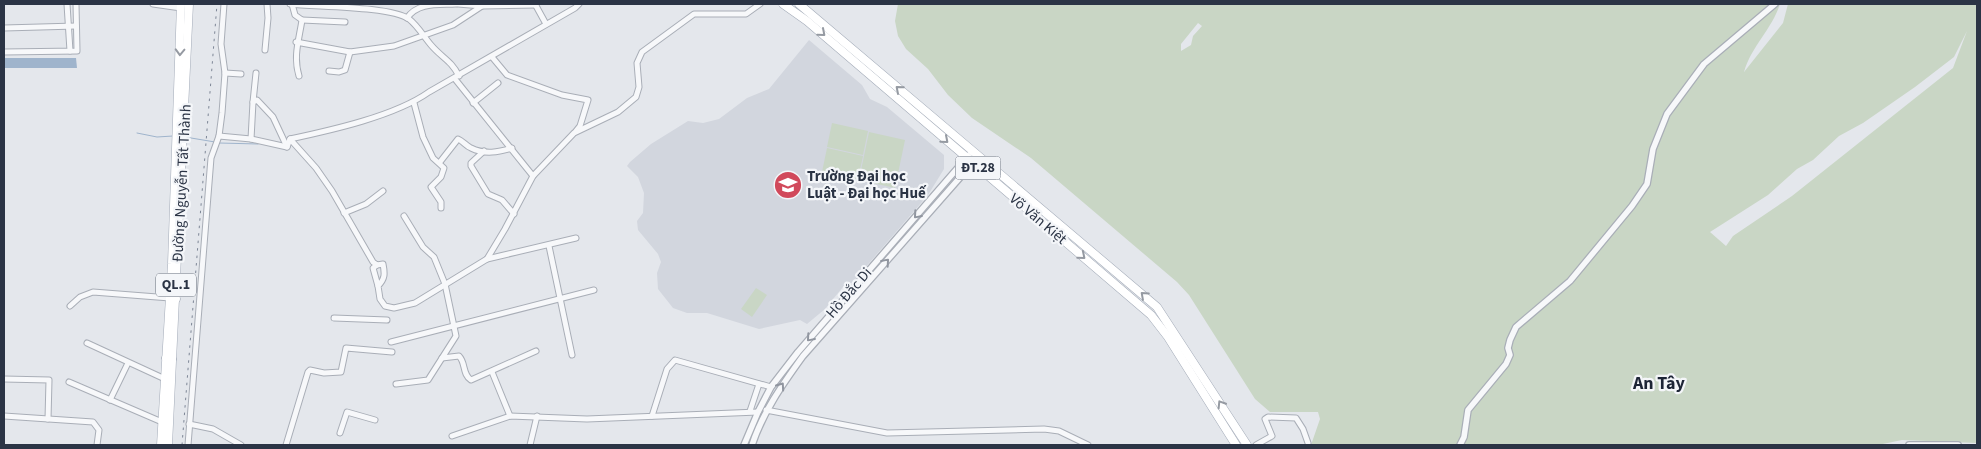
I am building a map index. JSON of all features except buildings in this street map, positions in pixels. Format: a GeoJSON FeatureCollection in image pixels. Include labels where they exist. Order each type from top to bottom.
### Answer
{"type":"FeatureCollection","features":[{"type":"Feature","properties":{"kind":"main road","name":"Đường Nguyễn Tất Thành"},"geometry":{"type":"LineString","coordinates":[[165,422],[189,4]]}},
{"type":"Feature","properties":{"kind":"main road","name":"Võ Văn Kiệt"},"geometry":{"type":"LineString","coordinates":[[783,4],[882,79],[975,154],[1132,284],[1157,307],[1247,445]]}},
{"type":"Feature","properties":{"kind":"main road","name":"Võ Văn Kiệt"},"geometry":{"type":"LineString","coordinates":[[799,4],[969,161],[1151,315],[1168,337],[1236,445]]}},
{"type":"Feature","properties":{"kind":"main road","name":"Đường Nguyễn Tất Thành"},"geometry":{"type":"LineString","coordinates":[[181,6],[181,130]]}},
{"type":"Feature","properties":{"kind":"main road"},"geometry":{"type":"LineString","coordinates":[[1168,337],[1175,332]]}},
{"type":"Feature","properties":{"kind":"main road","name":"Đường Nguyễn Tất Thành"},"geometry":{"type":"LineString","coordinates":[[165,422],[165,379],[169,359]]}},
{"type":"Feature","properties":{"kind":"main road","name":"QL.1"},"geometry":{"type":"LineString","coordinates":[[161,445],[165,422]]}},
{"type":"Feature","properties":{"kind":"main road","name":"QL.1"},"geometry":{"type":"LineString","coordinates":[[165,422],[168,445]]}},
{"type":"Feature","properties":{"kind":"street"},"geometry":{"type":"LineString","coordinates":[[67,4],[70,51]]}},
{"type":"Feature","properties":{"kind":"street"},"geometry":{"type":"LineString","coordinates":[[4,52],[77,51],[76,4]]}},
{"type":"Feature","properties":{"kind":"street"},"geometry":{"type":"LineString","coordinates":[[153,4],[181,6]]}},
{"type":"Feature","properties":{"kind":"street"},"geometry":{"type":"LineString","coordinates":[[188,445],[213,148],[218,136],[225,73],[221,44],[224,4]]}},
{"type":"Feature","properties":{"kind":"street"},"geometry":{"type":"LineString","coordinates":[[265,50],[267,4]]}},
{"type":"Feature","properties":{"kind":"street"},"geometry":{"type":"LineString","coordinates":[[345,22],[302,20],[295,14],[291,4],[364,9],[407,18],[424,35],[432,47],[449,60],[457,78],[473,103],[512,148],[533,176]]}},
{"type":"Feature","properties":{"kind":"street"},"geometry":{"type":"LineString","coordinates":[[407,18],[412,11],[419,7],[457,4],[482,6],[535,4],[546,24]]}},
{"type":"Feature","properties":{"kind":"street"},"geometry":{"type":"LineString","coordinates":[[290,139],[324,132],[414,103],[579,4]]}},
{"type":"Feature","properties":{"kind":"street"},"geometry":{"type":"LineString","coordinates":[[574,134],[618,112],[636,97],[640,87],[636,66],[639,56],[683,20],[698,13],[746,14],[760,4]]}},
{"type":"Feature","properties":{"kind":"street"},"geometry":{"type":"LineString","coordinates":[[1460,445],[1464,437],[1468,410],[1506,364],[1510,356],[1510,340],[1516,326],[1570,281],[1632,206],[1647,184],[1653,149],[1667,114],[1704,64],[1775,4]]}},
{"type":"Feature","properties":{"kind":"street"},"geometry":{"type":"LineString","coordinates":[[296,42],[350,52],[402,45],[453,25],[482,6]]}},
{"type":"Feature","properties":{"kind":"street"},"geometry":{"type":"LineString","coordinates":[[299,76],[296,63],[296,42],[302,20]]}},
{"type":"Feature","properties":{"kind":"street"},"geometry":{"type":"LineString","coordinates":[[4,28],[76,26]]}},
{"type":"Feature","properties":{"kind":"street"},"geometry":{"type":"LineString","coordinates":[[329,71],[339,72],[345,70],[350,52]]}},
{"type":"Feature","properties":{"kind":"street"},"geometry":{"type":"LineString","coordinates":[[487,259],[514,214],[533,176],[580,126],[588,100],[562,95],[507,75],[492,57]]}},
{"type":"Feature","properties":{"kind":"street"},"geometry":{"type":"LineString","coordinates":[[225,73],[241,74]]}},
{"type":"Feature","properties":{"kind":"street"},"geometry":{"type":"LineString","coordinates":[[251,139],[256,73]]}},
{"type":"Feature","properties":{"kind":"street"},"geometry":{"type":"LineString","coordinates":[[473,103],[498,83]]}},
{"type":"Feature","properties":{"kind":"street"},"geometry":{"type":"LineString","coordinates":[[253,102],[260,102],[273,117],[287,147]]}},
{"type":"Feature","properties":{"kind":"street"},"geometry":{"type":"LineString","coordinates":[[414,103],[423,138],[433,158],[440,162],[444,171],[431,189],[441,202],[441,208]]}},
{"type":"Feature","properties":{"kind":"street"},"geometry":{"type":"LineString","coordinates":[[218,136],[251,139],[287,147]]}},
{"type":"Feature","properties":{"kind":"street"},"geometry":{"type":"LineString","coordinates":[[287,147],[290,139]]}},
{"type":"Feature","properties":{"kind":"street"},"geometry":{"type":"LineString","coordinates":[[290,139],[316,168],[377,265]]}},
{"type":"Feature","properties":{"kind":"street"},"geometry":{"type":"LineString","coordinates":[[440,162],[458,140],[474,150],[484,152],[500,152],[512,148]]}},
{"type":"Feature","properties":{"kind":"street"},"geometry":{"type":"LineString","coordinates":[[484,152],[472,162],[471,166],[488,194],[502,200],[514,214]]}},
{"type":"Feature","properties":{"kind":"street","name":"Hồ Đắc Di"},"geometry":{"type":"LineString","coordinates":[[752,445],[766,410],[803,356],[975,154]]}},
{"type":"Feature","properties":{"kind":"street","name":"Hồ Đắc Di"},"geometry":{"type":"LineString","coordinates":[[744,445],[771,388],[798,352],[969,161]]}},
{"type":"Feature","properties":{"kind":"street"},"geometry":{"type":"LineString","coordinates":[[344,213],[366,204],[382,191]]}},
{"type":"Feature","properties":{"kind":"street"},"geometry":{"type":"LineString","coordinates":[[396,384],[428,380],[456,336],[445,284],[434,257],[423,247],[404,216]]}},
{"type":"Feature","properties":{"kind":"street"},"geometry":{"type":"LineString","coordinates":[[378,286],[383,282],[385,274],[383,264],[373,268],[380,298],[385,306],[394,308],[415,303],[487,259],[549,246],[576,238]]}},
{"type":"Feature","properties":{"kind":"street"},"geometry":{"type":"LineString","coordinates":[[549,246],[572,355]]}},
{"type":"Feature","properties":{"kind":"street"},"geometry":{"type":"LineString","coordinates":[[391,342],[560,297],[594,290]]}},
{"type":"Feature","properties":{"kind":"street"},"geometry":{"type":"LineString","coordinates":[[70,306],[80,296],[93,292],[173,299]]}},
{"type":"Feature","properties":{"kind":"street"},"geometry":{"type":"LineString","coordinates":[[334,318],[387,320]]}},
{"type":"Feature","properties":{"kind":"street"},"geometry":{"type":"LineString","coordinates":[[87,343],[165,379]]}},
{"type":"Feature","properties":{"kind":"street"},"geometry":{"type":"LineString","coordinates":[[286,445],[310,370],[324,374],[341,372],[346,348],[392,352]]}},
{"type":"Feature","properties":{"kind":"street"},"geometry":{"type":"LineString","coordinates":[[442,358],[459,356],[463,360],[466,376],[471,380],[536,351]]}},
{"type":"Feature","properties":{"kind":"street"},"geometry":{"type":"LineString","coordinates":[[652,416],[667,369],[675,360],[771,388]]}},
{"type":"Feature","properties":{"kind":"street"},"geometry":{"type":"LineString","coordinates":[[110,400],[128,363]]}},
{"type":"Feature","properties":{"kind":"street"},"geometry":{"type":"LineString","coordinates":[[492,372],[510,416]]}},
{"type":"Feature","properties":{"kind":"street"},"geometry":{"type":"LineString","coordinates":[[4,379],[49,380],[48,419]]}},
{"type":"Feature","properties":{"kind":"street"},"geometry":{"type":"LineString","coordinates":[[69,382],[165,422]]}},
{"type":"Feature","properties":{"kind":"street"},"geometry":{"type":"LineString","coordinates":[[750,411],[759,384]]}},
{"type":"Feature","properties":{"kind":"street"},"geometry":{"type":"LineString","coordinates":[[766,410],[886,433],[1044,429],[1059,431],[1088,445]]}},
{"type":"Feature","properties":{"kind":"street"},"geometry":{"type":"LineString","coordinates":[[340,433],[348,412],[375,420]]}},
{"type":"Feature","properties":{"kind":"street"},"geometry":{"type":"LineString","coordinates":[[452,436],[510,416],[587,419],[758,412]]}},
{"type":"Feature","properties":{"kind":"street"},"geometry":{"type":"LineString","coordinates":[[4,416],[93,422],[99,430],[97,445]]}},
{"type":"Feature","properties":{"kind":"street"},"geometry":{"type":"LineString","coordinates":[[530,445],[536,416]]}},
{"type":"Feature","properties":{"kind":"street"},"geometry":{"type":"LineString","coordinates":[[1256,445],[1272,436],[1265,419],[1268,417],[1296,418],[1303,429],[1308,443]]}},
{"type":"Feature","properties":{"kind":"street"},"geometry":{"type":"LineString","coordinates":[[189,424],[213,429],[241,445]]}},
{"type":"Feature","properties":{"kind":"street"},"geometry":{"type":"LineString","coordinates":[[1909,445],[1958,445]]}},
{"type":"Feature","properties":{"kind":"shaded area","name":"Trường Đại học Luật - Đại học Huế"},"geometry":{"type":"Polygon","coordinates":[[[809,40],[862,85],[870,99],[887,107],[944,155],[944,169],[928,195],[851,284],[847,282],[825,309],[807,324],[800,320],[759,329],[707,313],[687,313],[673,308],[658,289],[657,273],[661,262],[658,254],[638,230],[637,221],[643,213],[644,193],[638,177],[627,166],[651,144],[688,121],[703,123],[719,119],[747,98],[769,89],[809,40]]]}},
{"type":"Feature","properties":{"kind":"green space"},"geometry":{"type":"Polygon","coordinates":[[[898,4],[1780,4],[1772,22],[1751,54],[1744,72],[1783,23],[1788,4],[1977,4],[1977,443],[1902,440],[1878,445],[1311,445],[1320,419],[1318,412],[1270,412],[1255,399],[1189,295],[1177,282],[1031,158],[972,118],[948,95],[928,69],[906,49],[898,36],[895,21],[898,4]],[[1198,23],[1181,44],[1181,51],[1191,45],[1193,36],[1202,26],[1198,23]],[[1967,31],[1954,57],[1863,123],[1839,136],[1813,160],[1797,169],[1768,195],[1710,232],[1726,246],[1733,236],[1792,196],[1953,68],[1967,31]]]}},
{"type":"Feature","properties":{"kind":"green space"},"geometry":{"type":"Polygon","coordinates":[[[832,123],[868,131],[863,155],[827,147],[832,123]]]}},
{"type":"Feature","properties":{"kind":"green space"},"geometry":{"type":"Polygon","coordinates":[[[869,132],[905,140],[895,188],[859,180],[869,132]]]}},
{"type":"Feature","properties":{"kind":"green space"},"geometry":{"type":"Polygon","coordinates":[[[827,148],[863,156],[858,179],[822,172],[827,148]]]}},
{"type":"Feature","properties":{"kind":"green space"},"geometry":{"type":"Polygon","coordinates":[[[756,288],[767,295],[752,317],[741,309],[756,288]]]}},
{"type":"Feature","properties":{"kind":"water"},"geometry":{"type":"Polygon","coordinates":[[[4,58],[76,58],[77,68],[4,68],[4,58]]]}},
{"type":"Feature","properties":{"kind":"waterway"},"geometry":{"type":"LineString","coordinates":[[137,133],[157,137],[173,136]]}},
{"type":"Feature","properties":{"kind":"waterway"},"geometry":{"type":"LineString","coordinates":[[185,137],[215,142]]}},
{"type":"Feature","properties":{"kind":"waterway"},"geometry":{"type":"LineString","coordinates":[[219,143],[258,144]]}},
{"type":"Feature","properties":{"kind":"railway"},"geometry":{"type":"LineString","coordinates":[[182,445],[217,4]]}},
{"type":"Feature","properties":{"kind":"place","name":"Trường Đại học Luật - Đại học Huế"},"geometry":{"type":"Point","coordinates":[788,185]}},
{"type":"Feature","properties":{"kind":"district","name":"An Tây"},"geometry":{"type":"Point","coordinates":[1659,383]}}]}
